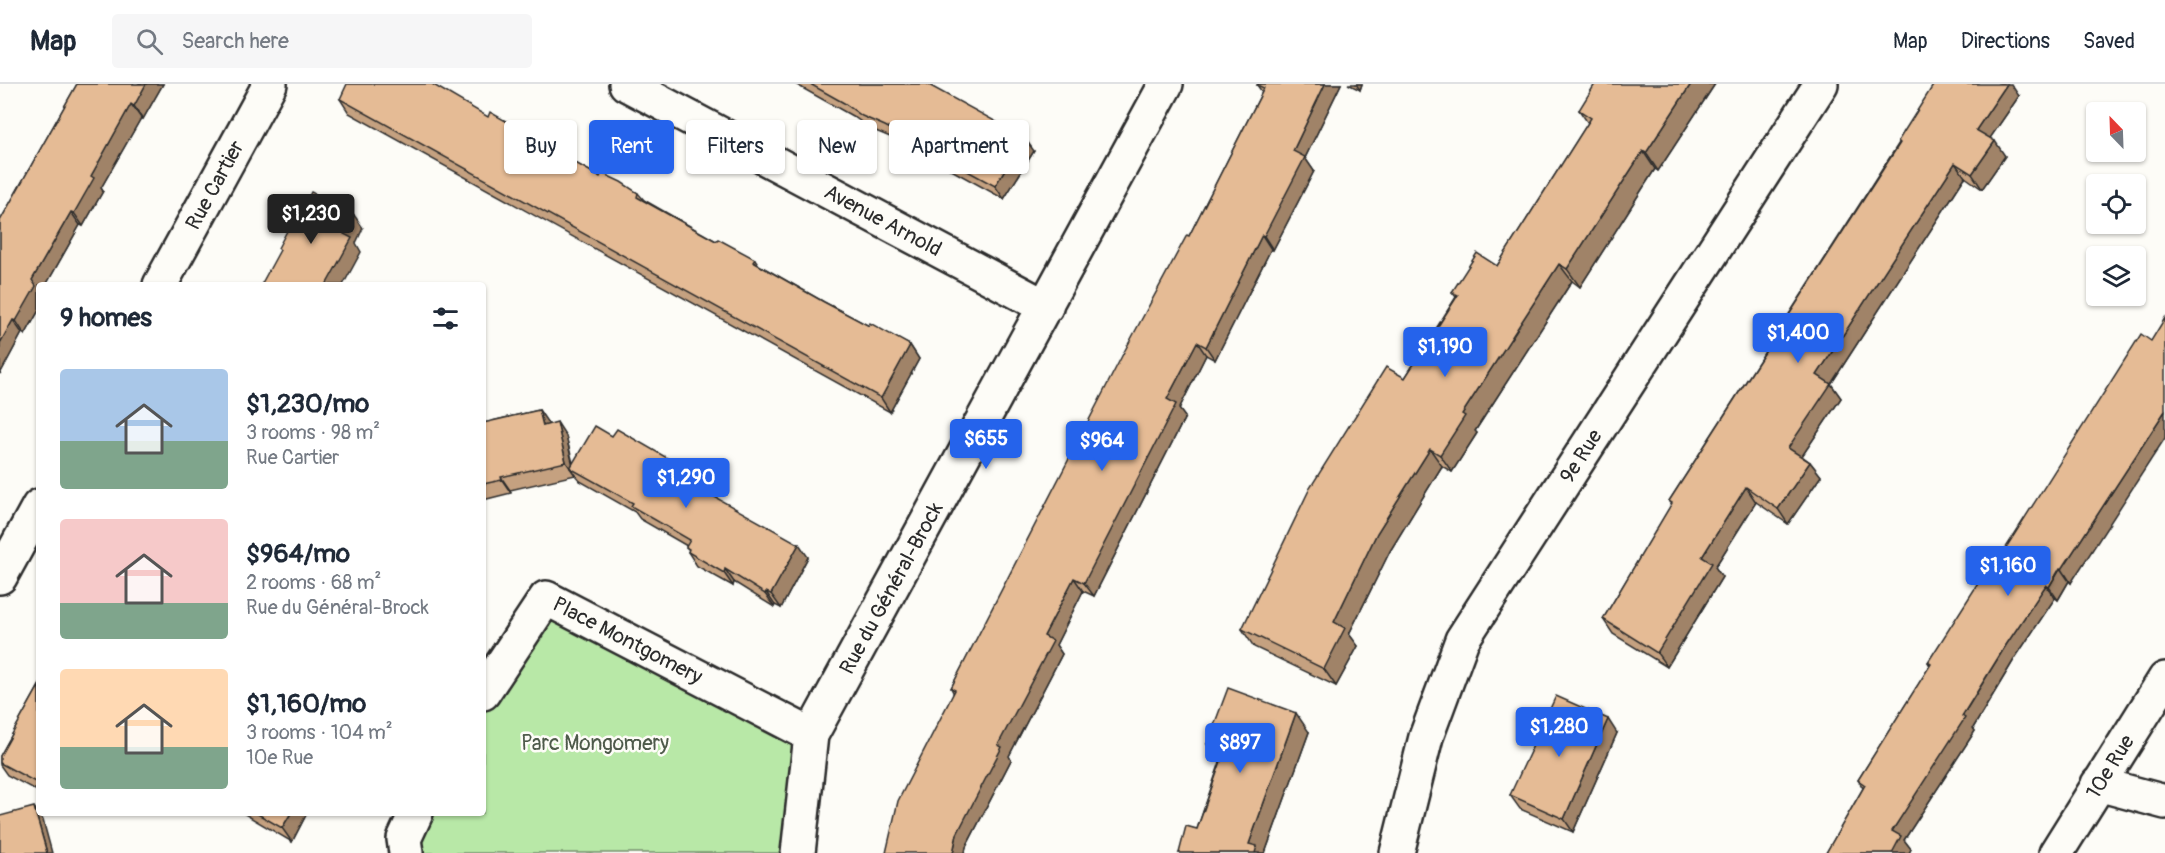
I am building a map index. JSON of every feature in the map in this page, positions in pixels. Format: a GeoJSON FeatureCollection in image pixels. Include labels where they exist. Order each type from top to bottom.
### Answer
{"type":"FeatureCollection","features":[{"type":"Feature","properties":{"kind":"street","name":"Rue Cartier"},"geometry":{"type":"LineString","coordinates":[[162,282],[270,84]]}},
{"type":"Feature","properties":{"kind":"street","name":"Avenue Arnold"},"geometry":{"type":"LineString","coordinates":[[626,84],[1046,307]]}},
{"type":"Feature","properties":{"kind":"street","name":"Rue du Général-Brock"},"geometry":{"type":"LineString","coordinates":[[798,853],[811,735],[1166,84]]}},
{"type":"Feature","properties":{"kind":"street","name":"9e Rue"},"geometry":{"type":"LineString","coordinates":[[1397,853],[1426,737],[1462,640],[1821,84]]}},
{"type":"Feature","properties":{"kind":"street"},"geometry":{"type":"LineString","coordinates":[[0,577],[36,511]]}},
{"type":"Feature","properties":{"kind":"street","name":"Place Montgomery"},"geometry":{"type":"LineString","coordinates":[[486,688],[546,598],[811,735]]}},
{"type":"Feature","properties":{"kind":"street","name":"10e Rue"},"geometry":{"type":"LineString","coordinates":[[2056,853],[2165,679]]}},
{"type":"Feature","properties":{"kind":"street"},"geometry":{"type":"LineString","coordinates":[[2098,784],[2165,802]]}},
{"type":"Feature","properties":{"kind":"street"},"geometry":{"type":"LineString","coordinates":[[406,853],[404,839],[415,816]]}},
{"type":"Feature","properties":{"kind":"green space","name":"Parc Mongomery"},"geometry":{"type":"Polygon","coordinates":[[[537,608],[811,735],[797,853],[404,853],[410,816],[486,816],[486,680],[537,608]]]}},
{"type":"Feature","properties":{"kind":"building"},"geometry":{"type":"Polygon","coordinates":[[[77,84],[146,84],[134,106],[131,104],[91,176],[94,178],[74,213],[71,212],[32,280],[36,286],[0,343],[0,221],[77,84]]]}},
{"type":"Feature","properties":{"kind":"building"},"geometry":{"type":"Polygon","coordinates":[[[347,84],[432,84],[488,117],[490,112],[504,120],[504,174],[577,174],[577,164],[589,171],[589,174],[600,177],[604,174],[638,193],[637,197],[716,241],[718,239],[755,259],[753,262],[824,302],[910,345],[881,398],[340,99],[347,84]]]}},
{"type":"Feature","properties":{"kind":"building"},"geometry":{"type":"Polygon","coordinates":[[[810,84],[927,84],[993,120],[889,120],[889,128],[877,123],[877,120],[862,116],[810,84]]]}},
{"type":"Feature","properties":{"kind":"building"},"geometry":{"type":"Polygon","coordinates":[[[1258,84],[1325,84],[1293,151],[1305,157],[1264,236],[1262,235],[1206,347],[1197,342],[1167,399],[1176,404],[1084,583],[1074,578],[1044,636],[1053,641],[998,745],[1002,747],[957,834],[953,853],[886,853],[898,801],[955,690],[951,688],[1124,352],[1187,235],[1189,236],[1264,88],[1258,84]]]}},
{"type":"Feature","properties":{"kind":"building"},"geometry":{"type":"Polygon","coordinates":[[[1595,84],[1691,84],[1646,153],[1643,151],[1567,269],[1559,264],[1462,414],[1465,416],[1440,455],[1430,449],[1377,533],[1334,622],[1345,628],[1324,669],[1242,629],[1310,488],[1386,367],[1405,378],[1458,295],[1452,292],[1477,253],[1497,266],[1591,118],[1579,110],[1595,84]]]}},
{"type":"Feature","properties":{"kind":"building"},"geometry":{"type":"Polygon","coordinates":[[[1934,84],[2007,84],[1976,130],[1995,141],[1972,174],[1955,163],[1817,375],[1831,384],[1788,448],[1810,462],[1778,509],[1746,487],[1702,557],[1712,563],[1657,653],[1603,619],[1672,503],[1669,501],[1900,143],[1898,141],[1934,84]]]}},
{"type":"Feature","properties":{"kind":"building"},"geometry":{"type":"Polygon","coordinates":[[[973,174],[1002,174],[995,186],[973,174]]]}},
{"type":"Feature","properties":{"kind":"building"},"geometry":{"type":"Polygon","coordinates":[[[311,192],[354,215],[344,234],[352,238],[328,282],[263,282],[297,212],[300,214],[311,192]]]}},
{"type":"Feature","properties":{"kind":"building"},"geometry":{"type":"Polygon","coordinates":[[[2165,318],[2165,411],[2062,569],[2060,568],[2049,587],[2046,585],[2006,645],[1962,716],[1965,718],[1892,831],[1901,836],[1892,853],[1826,853],[1865,785],[1858,780],[1931,664],[1928,662],[1986,571],[1990,573],[2141,334],[2151,341],[2165,318]]]}},
{"type":"Feature","properties":{"kind":"building"},"geometry":{"type":"Polygon","coordinates":[[[539,410],[543,426],[557,422],[566,462],[501,477],[502,480],[486,483],[486,422],[539,410]]]}},
{"type":"Feature","properties":{"kind":"building"},"geometry":{"type":"Polygon","coordinates":[[[595,426],[612,436],[617,429],[700,477],[695,486],[799,544],[771,594],[766,592],[765,594],[725,569],[724,573],[688,552],[689,549],[686,547],[690,540],[631,506],[633,503],[570,468],[595,426]]]}},
{"type":"Feature","properties":{"kind":"building"},"geometry":{"type":"Polygon","coordinates":[[[1228,688],[1296,713],[1249,844],[1257,846],[1255,853],[1179,853],[1186,826],[1197,829],[1225,750],[1207,744],[1228,688]]]}},
{"type":"Feature","properties":{"kind":"building"},"geometry":{"type":"Polygon","coordinates":[[[36,691],[36,782],[0,763],[0,756],[36,691]]]}},
{"type":"Feature","properties":{"kind":"building"},"geometry":{"type":"Polygon","coordinates":[[[1556,696],[1608,719],[1564,819],[1510,795],[1556,696]]]}},
{"type":"Feature","properties":{"kind":"building"},"geometry":{"type":"Polygon","coordinates":[[[34,807],[47,853],[0,853],[0,816],[34,807]]]}},
{"type":"Feature","properties":{"kind":"building"},"geometry":{"type":"Polygon","coordinates":[[[261,816],[289,816],[282,828],[261,816]]]}}]}
